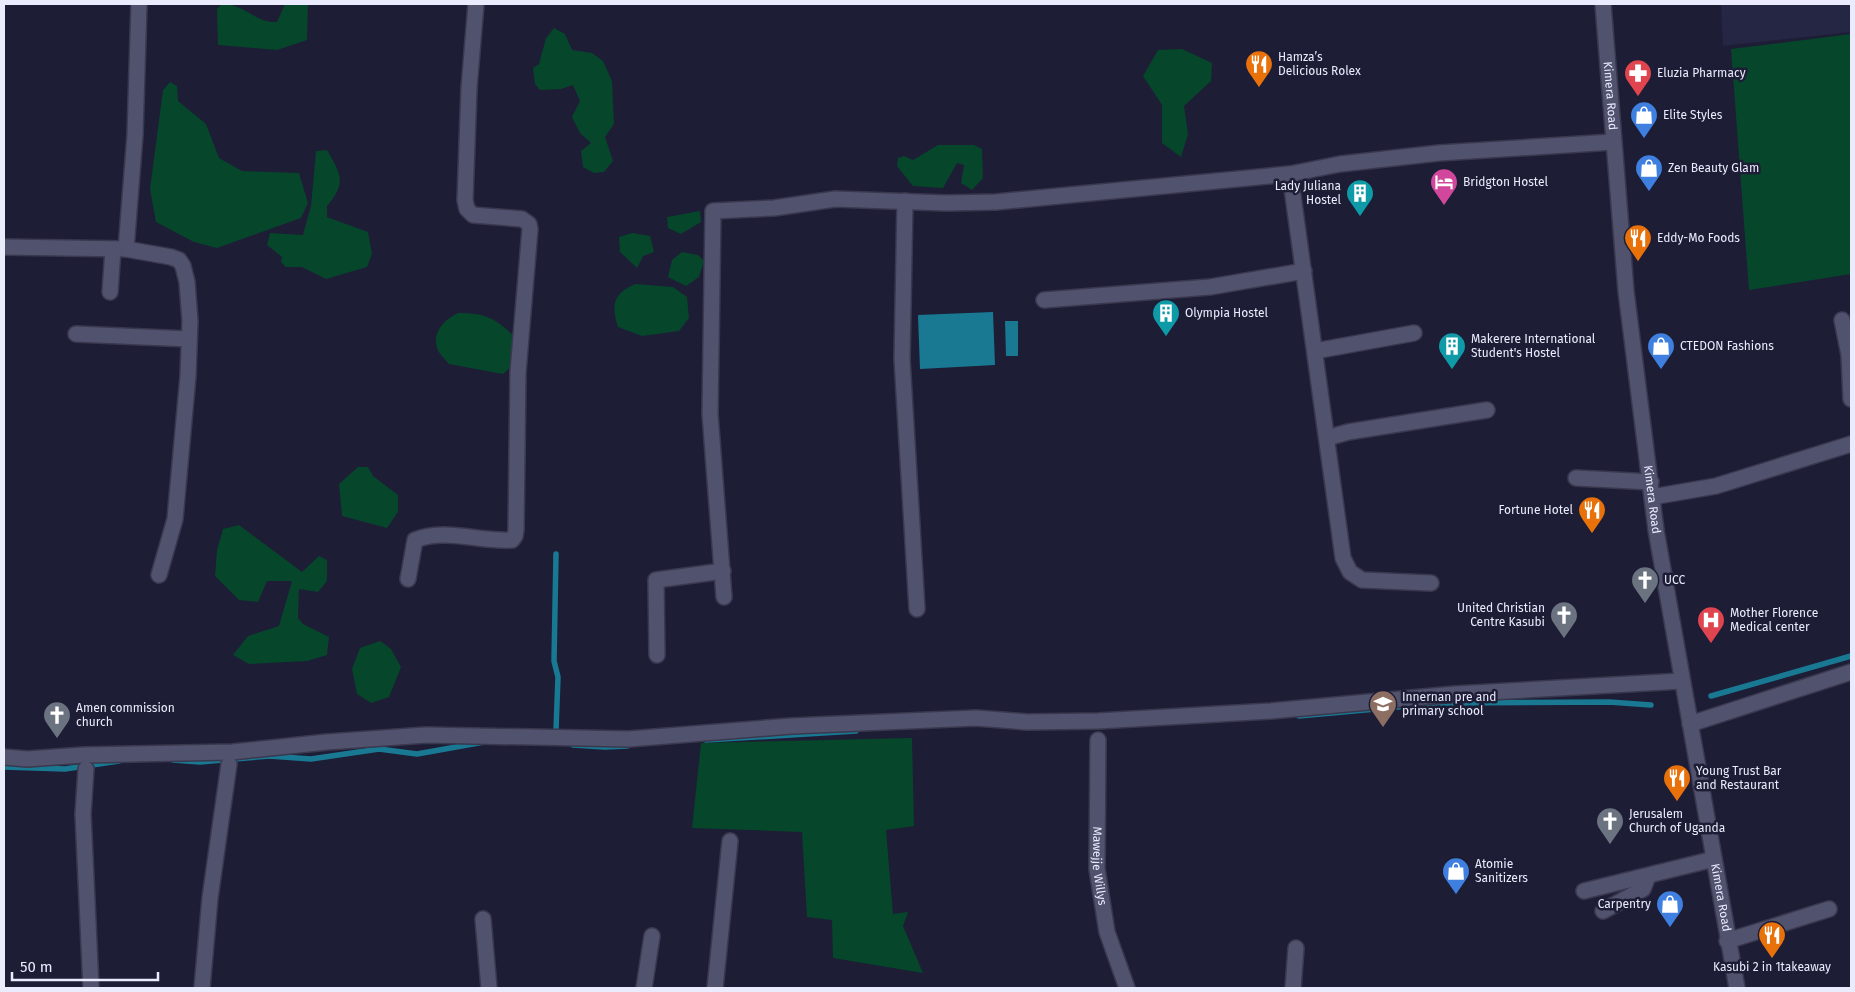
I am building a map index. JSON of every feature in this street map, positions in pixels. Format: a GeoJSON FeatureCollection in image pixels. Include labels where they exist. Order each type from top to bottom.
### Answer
{"type":"FeatureCollection","features":[{"type":"Feature","properties":{"kind":"street"},"geometry":{"type":"LineString","coordinates":[[110,292],[120,249],[135,135],[139,4]]}},
{"type":"Feature","properties":{"kind":"street"},"geometry":{"type":"LineString","coordinates":[[408,579],[415,540],[432,536],[456,535],[512,540],[516,530],[518,372],[530,229],[529,224],[522,219],[473,215],[467,209],[465,200],[469,88],[476,4]]}},
{"type":"Feature","properties":{"kind":"street","name":"Kimera Road"},"geometry":{"type":"LineString","coordinates":[[1603,4],[1626,290],[1651,489],[1682,681],[1727,941],[1737,988]]}},
{"type":"Feature","properties":{"kind":"street"},"geometry":{"type":"LineString","coordinates":[[724,597],[710,414],[713,211],[774,208],[835,199],[996,202],[1290,174],[1340,164],[1439,153],[1613,142]]}},
{"type":"Feature","properties":{"kind":"street"},"geometry":{"type":"LineString","coordinates":[[1290,174],[1343,558],[1350,572],[1362,580],[1432,583]]}},
{"type":"Feature","properties":{"kind":"street"},"geometry":{"type":"LineString","coordinates":[[905,201],[902,359],[917,609]]}},
{"type":"Feature","properties":{"kind":"street"},"geometry":{"type":"LineString","coordinates":[[4,247],[120,249],[171,257],[180,261],[187,282],[188,376],[175,519],[159,574]]}},
{"type":"Feature","properties":{"kind":"street"},"geometry":{"type":"LineString","coordinates":[[1044,300],[1210,286],[1304,271]]}},
{"type":"Feature","properties":{"kind":"street"},"geometry":{"type":"LineString","coordinates":[[1842,320],[1849,355],[1851,399]]}},
{"type":"Feature","properties":{"kind":"street"},"geometry":{"type":"LineString","coordinates":[[1315,351],[1414,333]]}},
{"type":"Feature","properties":{"kind":"street"},"geometry":{"type":"LineString","coordinates":[[76,334],[189,340]]}},
{"type":"Feature","properties":{"kind":"street"},"geometry":{"type":"LineString","coordinates":[[1327,438],[1348,432],[1487,410]]}},
{"type":"Feature","properties":{"kind":"street"},"geometry":{"type":"LineString","coordinates":[[1576,478],[1651,489],[1716,486],[1851,444]]}},
{"type":"Feature","properties":{"kind":"street"},"geometry":{"type":"LineString","coordinates":[[656,655],[656,580],[722,571]]}},
{"type":"Feature","properties":{"kind":"street"},"geometry":{"type":"LineString","coordinates":[[1690,724],[1851,672]]}},
{"type":"Feature","properties":{"kind":"street"},"geometry":{"type":"LineString","coordinates":[[4,757],[27,759],[84,755],[232,752],[327,742],[426,735],[629,739],[792,726],[976,718],[1027,722],[1098,721],[1272,711],[1455,694],[1682,681]]}},
{"type":"Feature","properties":{"kind":"street","name":"Mawejje Willys"},"geometry":{"type":"LineString","coordinates":[[1098,740],[1097,869],[1107,932],[1127,988]]}},
{"type":"Feature","properties":{"kind":"street"},"geometry":{"type":"LineString","coordinates":[[202,988],[210,898],[230,764]]}},
{"type":"Feature","properties":{"kind":"street"},"geometry":{"type":"LineString","coordinates":[[86,769],[83,814],[91,988]]}},
{"type":"Feature","properties":{"kind":"street"},"geometry":{"type":"LineString","coordinates":[[715,988],[730,841]]}},
{"type":"Feature","properties":{"kind":"street"},"geometry":{"type":"LineString","coordinates":[[1584,891],[1714,859]]}},
{"type":"Feature","properties":{"kind":"street"},"geometry":{"type":"LineString","coordinates":[[1603,911],[1643,889],[1648,876]]}},
{"type":"Feature","properties":{"kind":"street"},"geometry":{"type":"LineString","coordinates":[[1727,941],[1829,909]]}},
{"type":"Feature","properties":{"kind":"street"},"geometry":{"type":"LineString","coordinates":[[483,919],[489,988]]}},
{"type":"Feature","properties":{"kind":"street"},"geometry":{"type":"LineString","coordinates":[[644,988],[652,936]]}},
{"type":"Feature","properties":{"kind":"street"},"geometry":{"type":"LineString","coordinates":[[1293,988],[1296,948]]}},
{"type":"Feature","properties":{"kind":"shaded area"},"geometry":{"type":"Polygon","coordinates":[[[1721,4],[1851,4],[1851,32],[1723,46],[1721,4]]]}},
{"type":"Feature","properties":{"kind":"green space"},"geometry":{"type":"Polygon","coordinates":[[[222,4],[237,7],[262,20],[277,22],[285,4],[308,4],[307,40],[277,50],[218,45],[217,9],[222,4]]]}},
{"type":"Feature","properties":{"kind":"green space"},"geometry":{"type":"Polygon","coordinates":[[[554,28],[565,34],[572,50],[592,53],[603,61],[612,81],[614,124],[605,137],[613,161],[604,172],[594,173],[583,167],[581,151],[591,143],[580,133],[572,117],[580,101],[573,85],[561,89],[540,90],[535,84],[533,68],[539,64],[546,38],[554,28]]]}},
{"type":"Feature","properties":{"kind":"green space"},"geometry":{"type":"Polygon","coordinates":[[[1851,34],[1851,274],[1749,290],[1731,49],[1851,34]]]}},
{"type":"Feature","properties":{"kind":"green space"},"geometry":{"type":"Polygon","coordinates":[[[1182,49],[1212,63],[1211,81],[1184,106],[1188,134],[1181,157],[1162,143],[1162,105],[1143,76],[1158,50],[1182,49]]]}},
{"type":"Feature","properties":{"kind":"green space"},"geometry":{"type":"Polygon","coordinates":[[[170,82],[177,86],[178,101],[206,124],[219,158],[242,171],[299,173],[308,203],[301,218],[217,248],[194,242],[156,222],[150,189],[163,90],[170,82]]]}},
{"type":"Feature","properties":{"kind":"green space"},"geometry":{"type":"Polygon","coordinates":[[[938,145],[974,145],[982,149],[983,178],[972,190],[961,183],[964,165],[957,163],[943,188],[913,186],[897,166],[898,158],[904,156],[913,160],[938,145]]]}},
{"type":"Feature","properties":{"kind":"green space"},"geometry":{"type":"Polygon","coordinates":[[[327,150],[340,178],[337,191],[327,206],[327,217],[368,232],[372,254],[367,267],[326,279],[302,267],[286,267],[281,262],[282,257],[267,245],[270,233],[303,235],[311,206],[316,151],[327,150]]]}},
{"type":"Feature","properties":{"kind":"green space"},"geometry":{"type":"Polygon","coordinates":[[[700,211],[701,222],[681,234],[668,228],[667,217],[700,211]]]}},
{"type":"Feature","properties":{"kind":"green space"},"geometry":{"type":"Polygon","coordinates":[[[632,233],[650,236],[654,252],[643,256],[637,268],[620,252],[619,237],[632,233]]]}},
{"type":"Feature","properties":{"kind":"green space"},"geometry":{"type":"Polygon","coordinates":[[[682,252],[698,255],[704,261],[699,277],[686,286],[668,277],[672,260],[682,252]]]}},
{"type":"Feature","properties":{"kind":"green space"},"geometry":{"type":"Polygon","coordinates":[[[635,284],[673,287],[687,297],[689,318],[679,331],[642,336],[618,327],[615,312],[616,301],[622,292],[635,284]]]}},
{"type":"Feature","properties":{"kind":"green space"},"geometry":{"type":"Polygon","coordinates":[[[458,313],[477,314],[491,318],[510,332],[517,339],[515,363],[503,374],[449,364],[438,350],[436,337],[444,322],[458,313]]]}},
{"type":"Feature","properties":{"kind":"green space"},"geometry":{"type":"Polygon","coordinates":[[[358,467],[368,467],[373,476],[398,495],[398,512],[387,528],[342,516],[339,484],[358,467]]]}},
{"type":"Feature","properties":{"kind":"green space"},"geometry":{"type":"Polygon","coordinates":[[[239,525],[302,572],[319,556],[327,560],[327,581],[318,592],[299,589],[298,618],[303,624],[329,637],[327,655],[307,661],[249,664],[233,655],[248,636],[279,626],[292,581],[267,581],[258,602],[239,600],[215,576],[217,550],[223,529],[239,525]]]}},
{"type":"Feature","properties":{"kind":"green space"},"geometry":{"type":"Polygon","coordinates":[[[380,641],[391,649],[401,667],[389,697],[371,703],[357,694],[352,669],[360,648],[380,641]]]}},
{"type":"Feature","properties":{"kind":"green space"},"geometry":{"type":"Polygon","coordinates":[[[912,738],[914,826],[886,830],[893,914],[908,912],[903,926],[923,973],[833,958],[832,920],[807,917],[802,832],[692,828],[701,743],[912,738]]]}},
{"type":"Feature","properties":{"kind":"water"},"geometry":{"type":"Polygon","coordinates":[[[993,312],[995,365],[920,369],[918,315],[993,312]]]}},
{"type":"Feature","properties":{"kind":"water"},"geometry":{"type":"Polygon","coordinates":[[[1005,321],[1018,321],[1018,356],[1006,356],[1005,321]]]}},
{"type":"Feature","properties":{"kind":"waterway"},"geometry":{"type":"LineString","coordinates":[[556,554],[554,661],[558,677],[556,730]]}},
{"type":"Feature","properties":{"kind":"waterway"},"geometry":{"type":"LineString","coordinates":[[1711,696],[1851,656]]}},
{"type":"Feature","properties":{"kind":"waterway"},"geometry":{"type":"LineString","coordinates":[[1299,716],[1442,703],[1609,702],[1651,705]]}},
{"type":"Feature","properties":{"kind":"waterway"},"geometry":{"type":"LineString","coordinates":[[706,740],[856,731]]}},
{"type":"Feature","properties":{"kind":"waterway"},"geometry":{"type":"LineString","coordinates":[[173,760],[200,762],[269,756],[311,759],[379,749],[417,754],[484,742]]}},
{"type":"Feature","properties":{"kind":"waterway"},"geometry":{"type":"LineString","coordinates":[[573,745],[627,746]]}},
{"type":"Feature","properties":{"kind":"waterway"},"geometry":{"type":"LineString","coordinates":[[4,767],[65,769],[119,761]]}},
{"type":"Feature","properties":{"kind":"place","name":"Hamza’s Delicious Rolex"},"geometry":{"type":"Point","coordinates":[1259,88]}},
{"type":"Feature","properties":{"kind":"place","name":"Eluzia Pharmacy"},"geometry":{"type":"Point","coordinates":[1638,97]}},
{"type":"Feature","properties":{"kind":"place","name":"Elite Styles"},"geometry":{"type":"Point","coordinates":[1644,139]}},
{"type":"Feature","properties":{"kind":"place","name":"Zen Beauty Glam"},"geometry":{"type":"Point","coordinates":[1649,192]}},
{"type":"Feature","properties":{"kind":"place","name":"Bridgton Hostel"},"geometry":{"type":"Point","coordinates":[1444,206]}},
{"type":"Feature","properties":{"kind":"place","name":"Lady Juliana Hostel"},"geometry":{"type":"Point","coordinates":[1360,217]}},
{"type":"Feature","properties":{"kind":"place","name":"Eddy-Mo Foods"},"geometry":{"type":"Point","coordinates":[1638,262]}},
{"type":"Feature","properties":{"kind":"place","name":"Olympia Hostel"},"geometry":{"type":"Point","coordinates":[1166,337]}},
{"type":"Feature","properties":{"kind":"place","name":"Makerere International Student's Hostel"},"geometry":{"type":"Point","coordinates":[1452,370]}},
{"type":"Feature","properties":{"kind":"place","name":"CTEDON Fashions"},"geometry":{"type":"Point","coordinates":[1661,370]}},
{"type":"Feature","properties":{"kind":"place","name":"Fortune Hotel"},"geometry":{"type":"Point","coordinates":[1592,534]}},
{"type":"Feature","properties":{"kind":"place","name":"UCC"},"geometry":{"type":"Point","coordinates":[1645,604]}},
{"type":"Feature","properties":{"kind":"place","name":"United Christian Centre Kasubi"},"geometry":{"type":"Point","coordinates":[1564,639]}},
{"type":"Feature","properties":{"kind":"place","name":"Mother Florence Medical center"},"geometry":{"type":"Point","coordinates":[1711,644]}},
{"type":"Feature","properties":{"kind":"place","name":"Innernan pre and primary school"},"geometry":{"type":"Point","coordinates":[1383,728]}},
{"type":"Feature","properties":{"kind":"place","name":"Amen commission church"},"geometry":{"type":"Point","coordinates":[57,739]}},
{"type":"Feature","properties":{"kind":"place","name":"Young Trust Bar and Restaurant"},"geometry":{"type":"Point","coordinates":[1677,802]}},
{"type":"Feature","properties":{"kind":"place","name":"Jerusalem Church of Uganda"},"geometry":{"type":"Point","coordinates":[1610,845]}},
{"type":"Feature","properties":{"kind":"place","name":"Atomie Sanitizers"},"geometry":{"type":"Point","coordinates":[1456,895]}},
{"type":"Feature","properties":{"kind":"place","name":"Carpentry"},"geometry":{"type":"Point","coordinates":[1670,928]}},
{"type":"Feature","properties":{"kind":"place","name":"Kasubi 2 in 1takeaway"},"geometry":{"type":"Point","coordinates":[1772,959]}}]}
